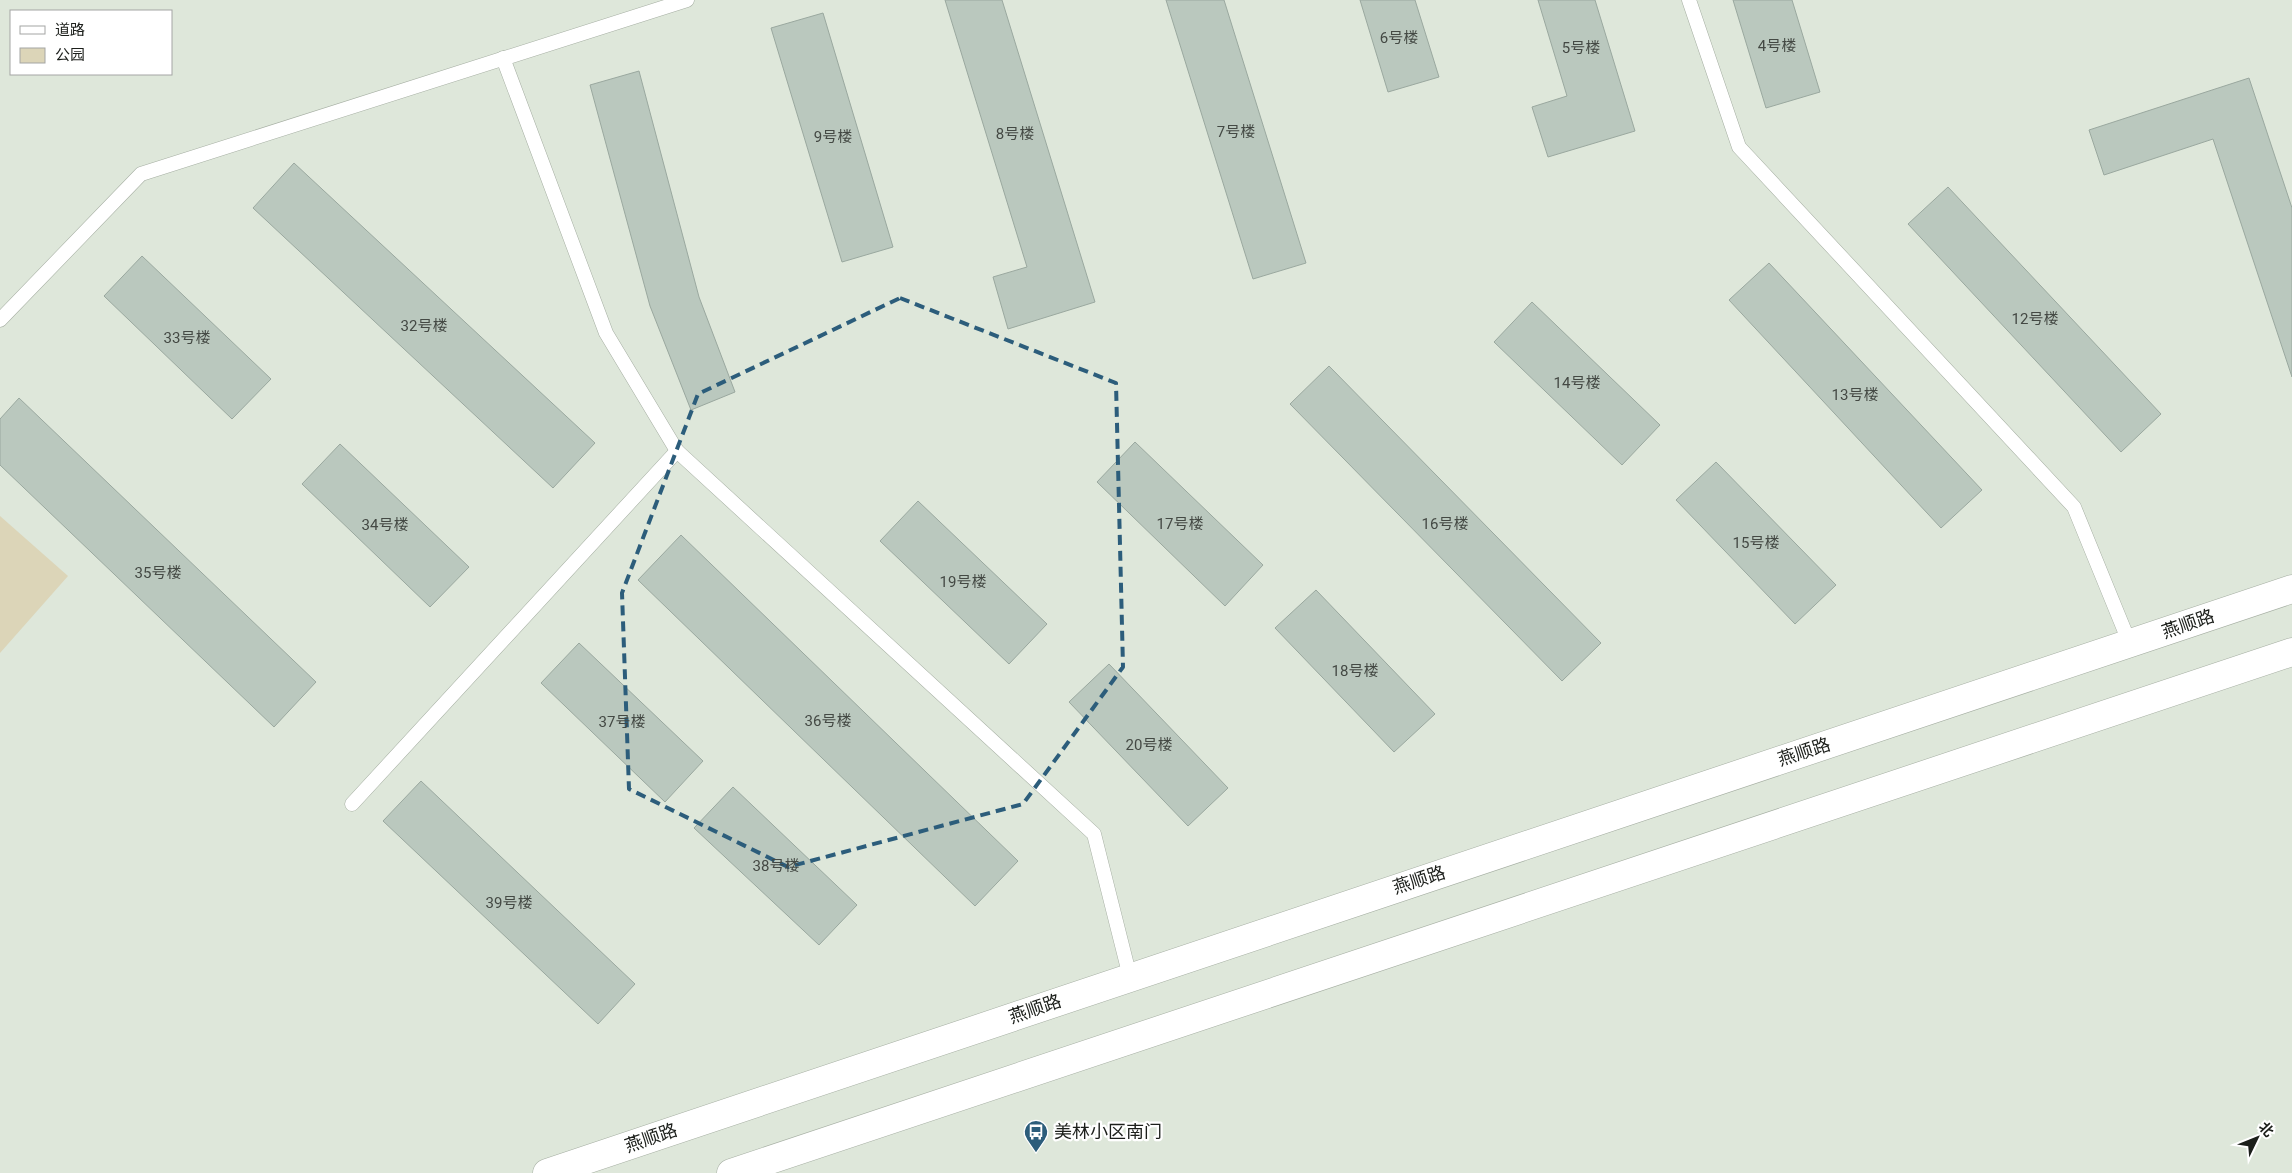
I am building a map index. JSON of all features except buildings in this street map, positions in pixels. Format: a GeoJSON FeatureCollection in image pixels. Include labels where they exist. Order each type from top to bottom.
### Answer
{"type":"FeatureCollection","features":[{"type":"Feature","properties":{"kind":"main road","name":"燕顺路"},"geometry":{"type":"LineString","coordinates":[[547,1173],[2292,589]]}},
{"type":"Feature","properties":{"kind":"main road"},"geometry":{"type":"LineString","coordinates":[[731,1173],[2292,652]]}},
{"type":"Feature","properties":{"kind":"lane"},"geometry":{"type":"LineString","coordinates":[[0,320],[141,174],[687,0]]}},
{"type":"Feature","properties":{"kind":"lane"},"geometry":{"type":"LineString","coordinates":[[1689,0],[1739,147],[2074,507],[2130,644]]}},
{"type":"Feature","properties":{"kind":"lane"},"geometry":{"type":"LineString","coordinates":[[503,58],[606,333],[677,451],[1094,834],[1130,977]]}},
{"type":"Feature","properties":{"kind":"lane"},"geometry":{"type":"LineString","coordinates":[[352,804],[677,451]]}},
{"type":"Feature","properties":{"kind":"highlighted area"},"geometry":{"type":"Polygon","coordinates":[[[900,298],[1116,383],[1123,667],[1023,804],[788,867],[629,789],[622,593],[698,394],[900,298]]]}},
{"type":"Feature","properties":{"kind":"green space"},"geometry":{"type":"Polygon","coordinates":[[[0,516],[68,576],[0,653],[0,516]]]}},
{"type":"Feature","properties":{"kind":"place","name":"美林小区南门"},"geometry":{"type":"Point","coordinates":[1036,1153]}}]}
